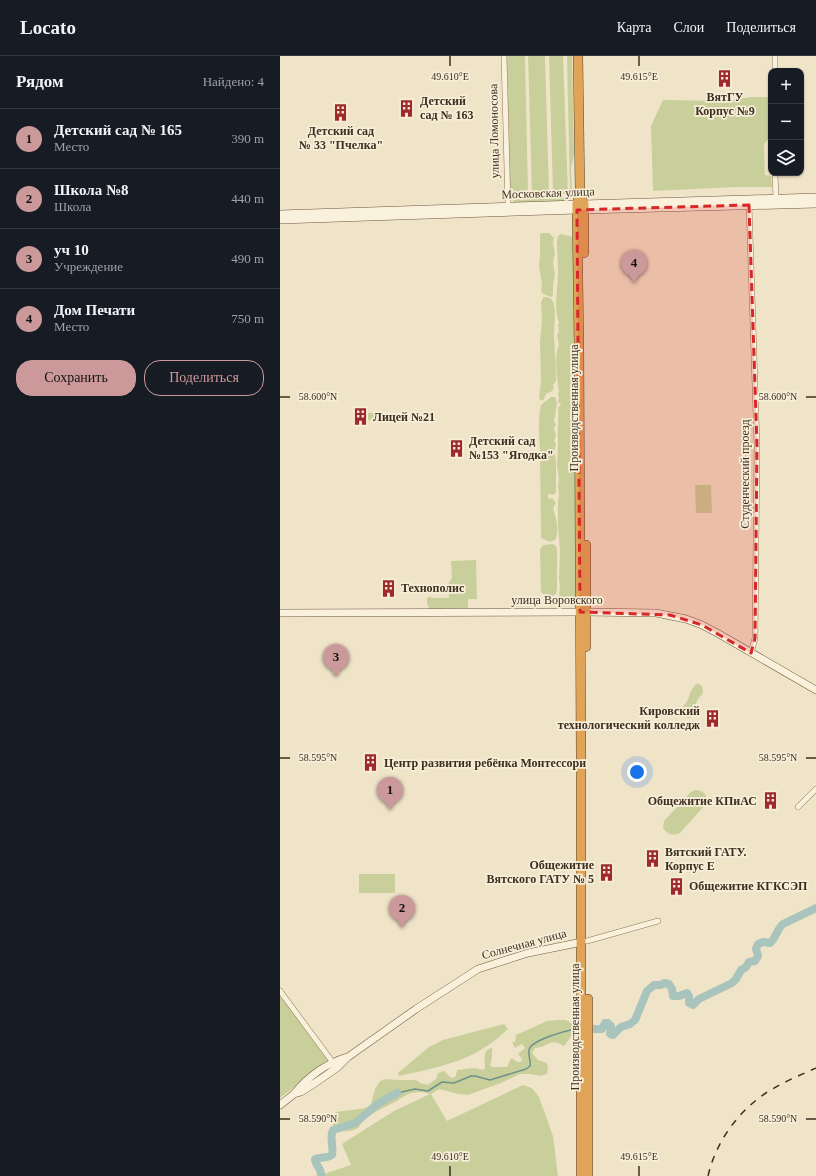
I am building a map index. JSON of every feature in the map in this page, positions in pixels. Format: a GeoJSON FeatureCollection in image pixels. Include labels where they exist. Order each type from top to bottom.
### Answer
{"type":"FeatureCollection","features":[{"type":"Feature","properties":{"kind":"highway"},"geometry":{"type":"LineString","coordinates":[[578,56],[580,207]]}},
{"type":"Feature","properties":{"kind":"highway","name":"Производственная улица"},"geometry":{"type":"LineString","coordinates":[[580,207],[586,732],[584,1035],[581,1176]]}},
{"type":"Feature","properties":{"kind":"highway","name":"Производственная улица"},"geometry":{"type":"LineString","coordinates":[[584,1035],[588,1176]]}},
{"type":"Feature","properties":{"kind":"main road","name":"Московская улица"},"geometry":{"type":"LineString","coordinates":[[749,202],[776,198],[816,197]]}},
{"type":"Feature","properties":{"kind":"main road","name":"Московская улица"},"geometry":{"type":"LineString","coordinates":[[280,214],[749,202],[816,204]]}},
{"type":"Feature","properties":{"kind":"main road","name":"Московская улица"},"geometry":{"type":"LineString","coordinates":[[280,220],[508,209]]}},
{"type":"Feature","properties":{"kind":"main road","name":"улица Воровского"},"geometry":{"type":"LineString","coordinates":[[280,613],[639,612],[670,615],[702,625],[816,690]]}},
{"type":"Feature","properties":{"kind":"main road","name":"Солнечная улица"},"geometry":{"type":"LineString","coordinates":[[280,1105],[294,1094],[303,1084],[348,1057],[416,1009],[478,969],[528,953],[584,942]]}},
{"type":"Feature","properties":{"kind":"street","name":"улица Ломоносова"},"geometry":{"type":"LineString","coordinates":[[504,56],[508,209]]}},
{"type":"Feature","properties":{"kind":"street"},"geometry":{"type":"LineString","coordinates":[[775,56],[775,68]]}},
{"type":"Feature","properties":{"kind":"street"},"geometry":{"type":"LineString","coordinates":[[775,176],[776,198]]}},
{"type":"Feature","properties":{"kind":"street","name":"Студенческий проезд"},"geometry":{"type":"LineString","coordinates":[[749,202],[757,446],[755,638],[752,653]]}},
{"type":"Feature","properties":{"kind":"street"},"geometry":{"type":"LineString","coordinates":[[798,807],[816,789]]}},
{"type":"Feature","properties":{"kind":"street","name":"Солнечная улица"},"geometry":{"type":"LineString","coordinates":[[584,942],[658,921]]}},
{"type":"Feature","properties":{"kind":"street"},"geometry":{"type":"LineString","coordinates":[[280,991],[335,1065]]}},
{"type":"Feature","properties":{"kind":"highlighted area"},"geometry":{"type":"Polygon","coordinates":[[[749,205],[757,446],[755,638],[751,653],[702,625],[670,615],[580,612],[577,210],[749,205]]]}},
{"type":"Feature","properties":{"kind":"green space"},"geometry":{"type":"Polygon","coordinates":[[[507,56],[525,56],[528,194],[510,194],[507,56]]]}},
{"type":"Feature","properties":{"kind":"green space"},"geometry":{"type":"Polygon","coordinates":[[[528,56],[545,56],[549,193],[532,194],[528,56]]]}},
{"type":"Feature","properties":{"kind":"green space"},"geometry":{"type":"Polygon","coordinates":[[[549,56],[563,56],[568,194],[553,194],[549,56]]]}},
{"type":"Feature","properties":{"kind":"green space"},"geometry":{"type":"Polygon","coordinates":[[[567,56],[572,56],[574,155],[571,168],[572,192],[570,193],[567,56]]]}},
{"type":"Feature","properties":{"kind":"green space"},"geometry":{"type":"Polygon","coordinates":[[[750,97],[768,97],[768,139],[764,144],[765,175],[771,176],[772,187],[736,187],[653,191],[651,126],[663,100],[729,101],[750,97]]]}},
{"type":"Feature","properties":{"kind":"green space"},"geometry":{"type":"Polygon","coordinates":[[[570,197],[565,202],[518,203],[515,203],[511,198],[570,197]]]}},
{"type":"Feature","properties":{"kind":"green space"},"geometry":{"type":"Polygon","coordinates":[[[549,233],[554,238],[553,243],[555,253],[553,263],[555,275],[553,296],[551,297],[543,294],[541,291],[542,285],[539,265],[540,234],[549,233]]]}},
{"type":"Feature","properties":{"kind":"green space"},"geometry":{"type":"Polygon","coordinates":[[[561,234],[573,237],[576,308],[573,309],[573,311],[576,312],[574,393],[574,470],[576,484],[575,599],[567,603],[561,601],[559,597],[559,478],[557,467],[558,408],[561,404],[558,402],[559,391],[556,367],[557,349],[559,345],[557,335],[559,332],[559,323],[557,318],[556,300],[558,276],[557,241],[558,236],[561,234]]]}},
{"type":"Feature","properties":{"kind":"green space"},"geometry":{"type":"Polygon","coordinates":[[[543,297],[548,297],[551,299],[555,308],[554,333],[556,381],[553,385],[554,388],[546,394],[543,401],[539,399],[541,382],[541,303],[543,297]]]}},
{"type":"Feature","properties":{"kind":"green space"},"geometry":{"type":"Polygon","coordinates":[[[551,397],[555,397],[557,403],[554,422],[556,424],[554,429],[556,435],[554,441],[556,444],[554,453],[556,460],[556,492],[554,495],[548,494],[548,498],[553,499],[556,503],[553,508],[557,532],[555,540],[550,542],[541,538],[539,416],[541,405],[551,397]]]}},
{"type":"Feature","properties":{"kind":"green space"},"geometry":{"type":"Polygon","coordinates":[[[368,413],[377,413],[377,420],[368,420],[368,413]]]}},
{"type":"Feature","properties":{"kind":"green space"},"geometry":{"type":"Polygon","coordinates":[[[695,485],[711,485],[712,513],[696,513],[695,485]]]}},
{"type":"Feature","properties":{"kind":"green space"},"geometry":{"type":"Polygon","coordinates":[[[553,544],[557,549],[557,589],[556,594],[551,597],[544,595],[541,592],[540,550],[543,545],[553,544]]]}},
{"type":"Feature","properties":{"kind":"green space"},"geometry":{"type":"Polygon","coordinates":[[[476,560],[477,599],[468,599],[468,608],[430,609],[427,604],[427,598],[431,596],[431,598],[449,598],[449,591],[446,591],[452,578],[451,561],[476,560]]]}},
{"type":"Feature","properties":{"kind":"green space"},"geometry":{"type":"Polygon","coordinates":[[[696,684],[702,686],[703,693],[695,706],[692,708],[695,711],[690,718],[687,718],[682,708],[687,702],[696,684]]]}},
{"type":"Feature","properties":{"kind":"green space"},"geometry":{"type":"Polygon","coordinates":[[[695,790],[701,791],[705,794],[707,798],[706,804],[680,833],[672,835],[668,833],[663,828],[664,821],[691,792],[695,790]]]}},
{"type":"Feature","properties":{"kind":"green space"},"geometry":{"type":"Polygon","coordinates":[[[359,874],[395,874],[395,893],[359,893],[359,874]]]}},
{"type":"Feature","properties":{"kind":"green space"},"geometry":{"type":"Polygon","coordinates":[[[280,995],[329,1060],[280,1098],[280,995]]]}},
{"type":"Feature","properties":{"kind":"green space"},"geometry":{"type":"Polygon","coordinates":[[[566,1020],[574,1025],[573,1033],[564,1046],[559,1043],[552,1042],[535,1048],[532,1053],[538,1060],[547,1063],[547,1074],[540,1076],[520,1074],[501,1083],[468,1095],[439,1089],[431,1094],[447,1121],[523,1085],[532,1088],[539,1097],[553,1136],[558,1176],[318,1176],[351,1165],[342,1144],[394,1111],[430,1094],[415,1092],[408,1094],[363,1120],[355,1130],[333,1130],[333,1116],[336,1112],[366,1108],[371,1104],[375,1089],[380,1081],[386,1079],[416,1080],[420,1083],[428,1085],[436,1079],[438,1073],[444,1071],[450,1077],[454,1078],[457,1070],[475,1068],[483,1070],[485,1068],[485,1053],[492,1048],[490,1066],[507,1067],[511,1058],[518,1062],[521,1062],[522,1059],[518,1054],[525,1048],[522,1044],[515,1048],[512,1042],[515,1042],[516,1035],[547,1021],[566,1020]]]}},
{"type":"Feature","properties":{"kind":"green space"},"geometry":{"type":"Polygon","coordinates":[[[504,1024],[508,1029],[489,1045],[472,1055],[442,1066],[399,1076],[398,1073],[429,1047],[443,1040],[504,1024]]]}},
{"type":"Feature","properties":{"kind":"waterway"},"geometry":{"type":"LineString","coordinates":[[575,1029],[602,1029],[605,1023],[608,1023],[611,1026],[610,1034],[613,1035],[621,1027],[630,1024],[635,1020],[647,991],[654,985],[661,985],[664,983],[669,984],[672,989],[673,996],[679,996],[687,993],[689,996],[689,1003],[693,1005],[699,999],[732,983],[749,962],[755,961],[758,956],[756,949],[758,944],[763,942],[770,943],[783,924],[816,908]]}},
{"type":"Feature","properties":{"kind":"waterway"},"geometry":{"type":"LineString","coordinates":[[397,1093],[415,1089],[428,1091],[442,1082],[454,1083],[471,1076],[490,1080],[526,1069],[530,1066],[529,1050],[531,1046],[549,1036],[575,1029]]}},
{"type":"Feature","properties":{"kind":"waterway"},"geometry":{"type":"LineString","coordinates":[[321,1176],[315,1159],[332,1155],[331,1136],[333,1130],[355,1123],[379,1103],[397,1093]]}},
{"type":"Feature","properties":{"kind":"railway"},"geometry":{"type":"LineString","coordinates":[[708,1176],[723,1139],[730,1128],[748,1107],[769,1091],[816,1068]]}},
{"type":"Feature","properties":{"kind":"place","name":"ВятГУ Корпус №9"},"geometry":{"type":"Point","coordinates":[725,78]}},
{"type":"Feature","properties":{"kind":"place","name":"Детский сад № 163"},"geometry":{"type":"Point","coordinates":[407,108]}},
{"type":"Feature","properties":{"kind":"place","name":"Детский сад № 33 \"Пчелка\""},"geometry":{"type":"Point","coordinates":[341,112]}},
{"type":"Feature","properties":{"kind":"place","name":"Дом Печати"},"geometry":{"type":"Point","coordinates":[634,283]}},
{"type":"Feature","properties":{"kind":"place","name":"Лицей №21"},"geometry":{"type":"Point","coordinates":[360,417]}},
{"type":"Feature","properties":{"kind":"place","name":"Детский сад №153 \"Ягодка\""},"geometry":{"type":"Point","coordinates":[456,448]}},
{"type":"Feature","properties":{"kind":"place","name":"Технополис"},"geometry":{"type":"Point","coordinates":[388,588]}},
{"type":"Feature","properties":{"kind":"place","name":"уч 10"},"geometry":{"type":"Point","coordinates":[336,677]}},
{"type":"Feature","properties":{"kind":"place","name":"Кировский технологический колледж"},"geometry":{"type":"Point","coordinates":[713,718]}},
{"type":"Feature","properties":{"kind":"place","name":"Центр развития ребёнка Монтессори"},"geometry":{"type":"Point","coordinates":[371,763]}},
{"type":"Feature","properties":{"kind":"place","name":"Общежитие КПиАС"},"geometry":{"type":"Point","coordinates":[770,801]}},
{"type":"Feature","properties":{"kind":"place","name":"Детский сад № 165"},"geometry":{"type":"Point","coordinates":[390,810]}},
{"type":"Feature","properties":{"kind":"place","name":"Вятский ГАТУ. Корпус Е"},"geometry":{"type":"Point","coordinates":[652,859]}},
{"type":"Feature","properties":{"kind":"place","name":"Общежитие Вятского ГАТУ № 5"},"geometry":{"type":"Point","coordinates":[607,872]}},
{"type":"Feature","properties":{"kind":"place","name":"Общежитие КГКСЭП"},"geometry":{"type":"Point","coordinates":[676,886]}},
{"type":"Feature","properties":{"kind":"place","name":"Школа №8"},"geometry":{"type":"Point","coordinates":[402,928]}}]}
